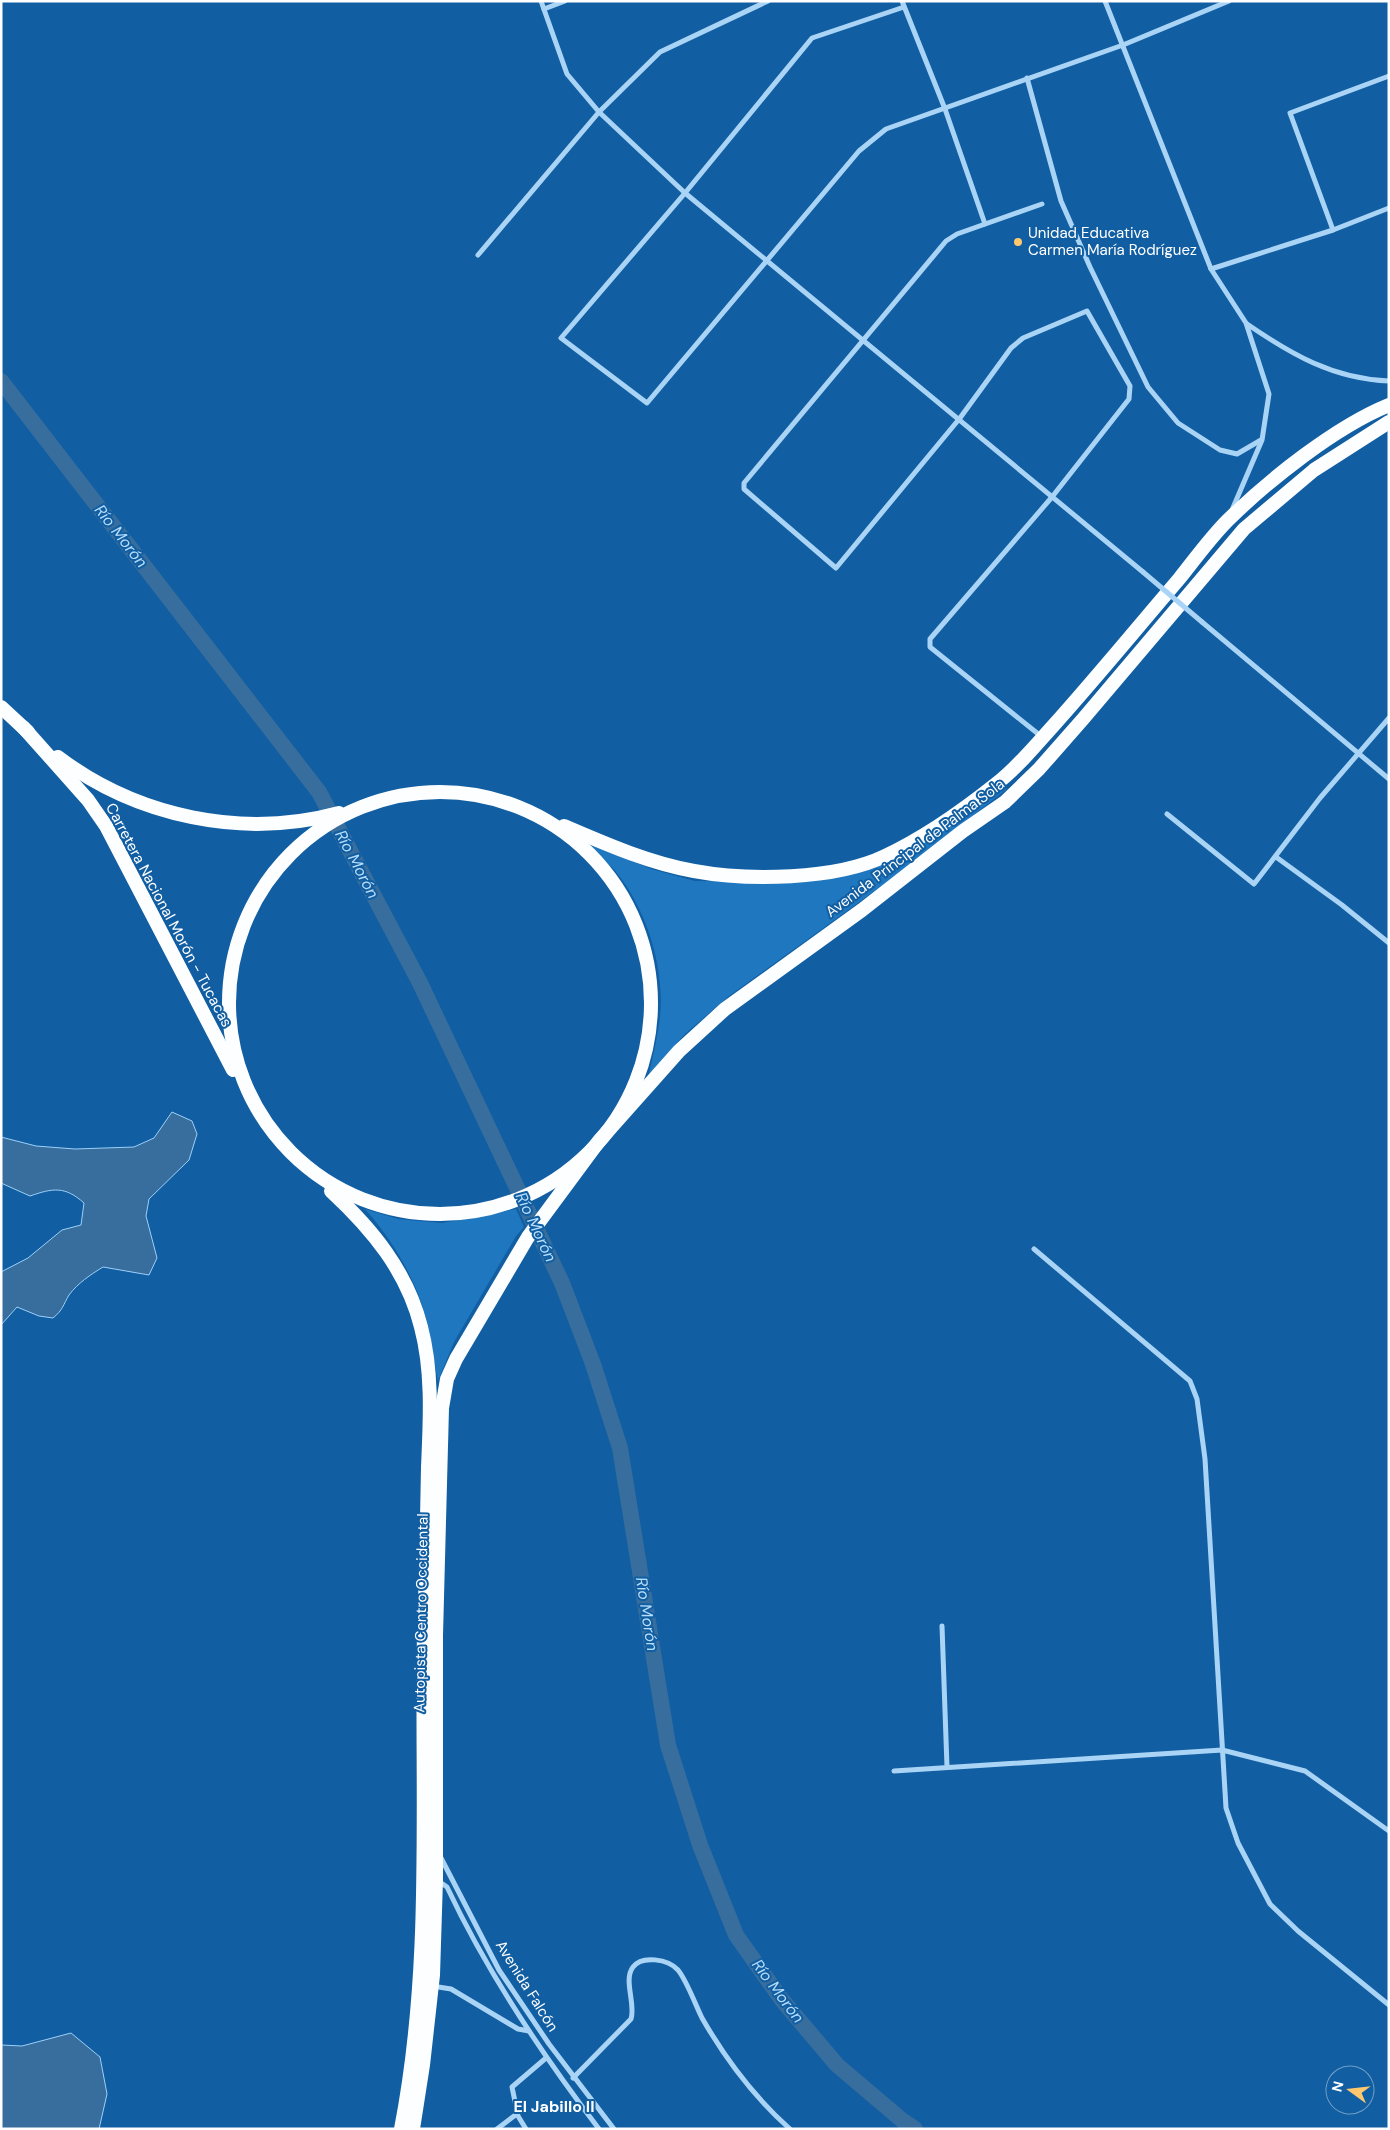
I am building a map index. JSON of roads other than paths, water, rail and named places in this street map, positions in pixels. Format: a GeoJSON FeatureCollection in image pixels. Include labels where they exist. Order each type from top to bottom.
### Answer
{"type":"FeatureCollection","features":[{"type":"Feature","properties":{"kind":"highway","name":"Avenida Principal de Palma Sola"},"geometry":{"type":"LineString","coordinates":[[528,810],[631,853],[691,870],[752,877],[822,872],[852,867],[884,857],[925,833],[997,783],[1042,737],[1227,521],[1297,460],[1371,412],[1389,405]]}},
{"type":"Feature","properties":{"kind":"highway","name":"Avenida Principal de Palma Sola"},"geometry":{"type":"LineString","coordinates":[[599,1141],[679,1051],[724,1009],[862,910],[1005,802],[1039,770],[1244,529],[1314,470],[1389,422]]}},
{"type":"Feature","properties":{"kind":"highway","name":"Carretera Nacional Morón - Tucacas"},"geometry":{"type":"LineString","coordinates":[[1,707],[22,727],[88,800],[106,826],[234,1072],[254,1105]]}},
{"type":"Feature","properties":{"kind":"highway","name":"Carretera Nacional Morón - Tucacas"},"geometry":{"type":"LineString","coordinates":[[22,727],[81,773],[119,793],[167,811],[201,819],[251,825],[323,822]]}},
{"type":"Feature","properties":{"kind":"highway"},"geometry":{"type":"LineString","coordinates":[[446,792],[479,795],[528,810],[571,837],[606,874],[632,917],[647,966],[650,1017],[643,1059],[628,1099],[599,1141],[575,1166],[542,1188],[514,1201],[484,1210],[451,1215],[400,1212],[352,1196],[308,1170],[273,1133],[254,1105],[241,1074],[232,1041],[229,1007],[234,956],[245,924],[270,879],[292,853],[323,822],[362,806],[412,794],[446,792]]}},
{"type":"Feature","properties":{"kind":"highway","name":"Autopista Centro Occidental"},"geometry":{"type":"LineString","coordinates":[[430,1876],[435,1846],[436,1635],[443,1398],[456,1359],[509,1267],[551,1205],[599,1141]]}},
{"type":"Feature","properties":{"kind":"highway","name":"Autopista Centro Occidental"},"geometry":{"type":"LineString","coordinates":[[308,1170],[367,1227],[393,1259],[409,1291],[425,1346],[430,1417],[424,1654],[430,1876],[423,2064],[410,2128]]}},
{"type":"Feature","properties":{"kind":"street"},"geometry":{"type":"LineString","coordinates":[[541,1],[567,74],[600,112],[685,193],[960,418],[1389,779]]}},
{"type":"Feature","properties":{"kind":"street"},"geometry":{"type":"LineString","coordinates":[[544,9],[565,1]]}},
{"type":"Feature","properties":{"kind":"street"},"geometry":{"type":"LineString","coordinates":[[478,255],[600,112],[660,52],[768,1]]}},
{"type":"Feature","properties":{"kind":"street"},"geometry":{"type":"LineString","coordinates":[[1105,1],[1211,270],[1246,323],[1269,394],[1262,440],[1227,521]]}},
{"type":"Feature","properties":{"kind":"street"},"geometry":{"type":"LineString","coordinates":[[985,224],[945,109],[903,4],[812,38],[685,193],[561,338],[647,403],[859,151],[886,128],[945,109],[1123,45],[1229,1]]}},
{"type":"Feature","properties":{"kind":"street"},"geometry":{"type":"LineString","coordinates":[[1333,230],[1290,113],[1389,76]]}},
{"type":"Feature","properties":{"kind":"street"},"geometry":{"type":"LineString","coordinates":[[1027,78],[1061,201],[1090,267],[1148,388],[1178,423],[1220,450],[1237,454],[1262,440]]}},
{"type":"Feature","properties":{"kind":"street"},"geometry":{"type":"LineString","coordinates":[[1042,204],[956,234],[946,241],[744,483],[744,489],[836,568],[960,418],[1010,348],[1023,338],[1087,311],[1130,386],[1128,399],[1052,497],[930,639],[930,647],[1042,737]]}},
{"type":"Feature","properties":{"kind":"street"},"geometry":{"type":"LineString","coordinates":[[1211,270],[1333,230],[1389,208]]}},
{"type":"Feature","properties":{"kind":"street"},"geometry":{"type":"LineString","coordinates":[[1246,323],[1286,351],[1318,367],[1346,375],[1389,380]]}},
{"type":"Feature","properties":{"kind":"street"},"geometry":{"type":"LineString","coordinates":[[1167,814],[1254,884],[1320,798],[1389,718]]}},
{"type":"Feature","properties":{"kind":"street"},"geometry":{"type":"LineString","coordinates":[[1276,857],[1342,905],[1389,943]]}},
{"type":"Feature","properties":{"kind":"street"},"geometry":{"type":"LineString","coordinates":[[1034,1249],[1190,1381],[1197,1399],[1205,1459],[1226,1808],[1238,1843],[1270,1904],[1298,1932],[1389,2006]]}},
{"type":"Feature","properties":{"kind":"street"},"geometry":{"type":"LineString","coordinates":[[942,1626],[947,1768]]}},
{"type":"Feature","properties":{"kind":"street"},"geometry":{"type":"LineString","coordinates":[[894,1771],[1222,1750],[1306,1771],[1389,1832]]}},
{"type":"Feature","properties":{"kind":"street","name":"Avenida Falcón"},"geometry":{"type":"LineString","coordinates":[[435,1846],[499,1970],[574,2078],[614,2129]]}},
{"type":"Feature","properties":{"kind":"street","name":"Avenida Falcón"},"geometry":{"type":"LineString","coordinates":[[430,1876],[447,1887],[492,1975],[546,2058],[599,2129]]}},
{"type":"Feature","properties":{"kind":"street"},"geometry":{"type":"LineString","coordinates":[[574,2078],[598,2056],[631,2019],[633,2013],[629,1976],[632,1968],[639,1961],[648,1959],[677,1969],[703,2019],[735,2068],[772,2113],[790,2129]]}},
{"type":"Feature","properties":{"kind":"street"},"geometry":{"type":"LineString","coordinates":[[426,1983],[451,1989],[518,2029],[529,2030]]}},
{"type":"Feature","properties":{"kind":"street"},"geometry":{"type":"LineString","coordinates":[[526,2129],[518,2113],[512,2087],[546,2058]]}},
{"type":"Feature","properties":{"kind":"street"},"geometry":{"type":"LineString","coordinates":[[497,2129],[518,2113]]}},
{"type":"Feature","properties":{"kind":"waterway","name":"Río Morón"},"geometry":{"type":"LineString","coordinates":[[1,381],[319,792],[420,983],[562,1283],[593,1364],[620,1448],[668,1745],[700,1845],[736,1935],[782,2000],[837,2065],[915,2129]]}},
{"type":"Feature","properties":{"kind":"place","name":"Unidad Educativa Carmen María Rodríguez"},"geometry":{"type":"Point","coordinates":[1018,242]}},
{"type":"Feature","properties":{"kind":"district","name":"El Jabillo II"},"geometry":{"type":"Point","coordinates":[554,2106]}}]}
